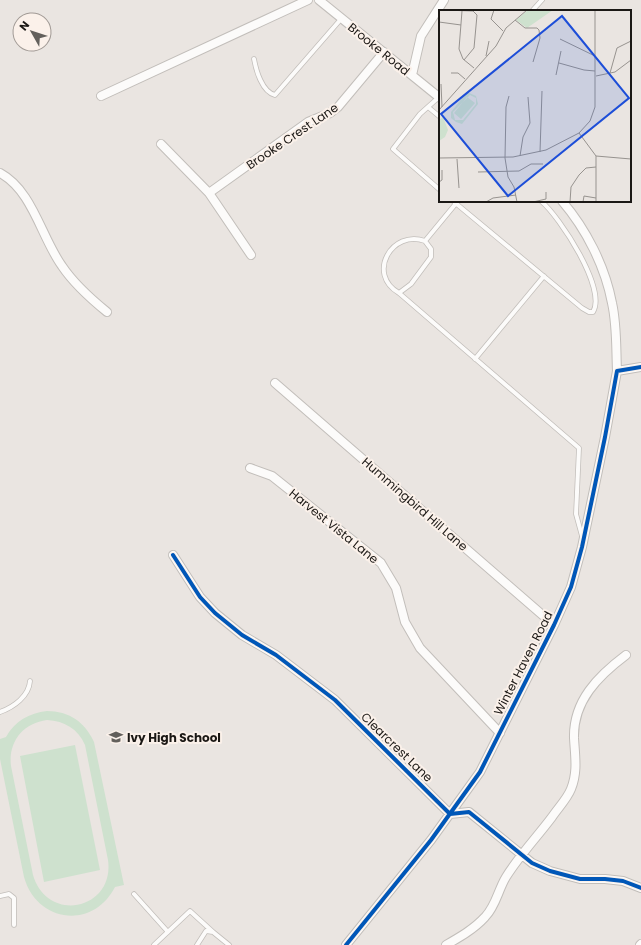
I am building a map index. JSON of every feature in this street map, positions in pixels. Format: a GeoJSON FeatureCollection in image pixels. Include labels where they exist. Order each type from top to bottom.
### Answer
{"type":"FeatureCollection","features":[{"type":"Feature","properties":{"kind":"street"},"geometry":{"type":"LineString","coordinates":[[101,96],[308,0]]}},
{"type":"Feature","properties":{"kind":"street","name":"Brooke Road"},"geometry":{"type":"LineString","coordinates":[[319,0],[439,96]]}},
{"type":"Feature","properties":{"kind":"street"},"geometry":{"type":"LineString","coordinates":[[412,75],[421,36],[444,0]]}},
{"type":"Feature","properties":{"kind":"street","name":"Brooke Crest Lane"},"geometry":{"type":"LineString","coordinates":[[209,193],[308,122],[330,113],[338,107],[384,52]]}},
{"type":"Feature","properties":{"kind":"street"},"geometry":{"type":"LineString","coordinates":[[161,144],[209,193],[251,255]]}},
{"type":"Feature","properties":{"kind":"street"},"geometry":{"type":"LineString","coordinates":[[0,173],[18,188],[28,202],[62,267],[89,297],[107,312]]}},
{"type":"Feature","properties":{"kind":"street"},"geometry":{"type":"LineString","coordinates":[[563,202],[588,238],[603,272],[612,302],[615,324],[617,370],[641,367]]}},
{"type":"Feature","properties":{"kind":"street","name":"Winter Haven Road"},"geometry":{"type":"LineString","coordinates":[[346,945],[450,814],[480,772],[554,626],[571,587],[584,540],[617,370]]}},
{"type":"Feature","properties":{"kind":"street","name":"Hummingbird Hill Lane"},"geometry":{"type":"LineString","coordinates":[[275,383],[554,626]]}},
{"type":"Feature","properties":{"kind":"street","name":"Harvest Vista Lane"},"geometry":{"type":"LineString","coordinates":[[250,468],[272,476],[381,563],[396,588],[405,622],[420,648],[500,733]]}},
{"type":"Feature","properties":{"kind":"street","name":"Clearcrest Lane"},"geometry":{"type":"LineString","coordinates":[[173,555],[200,597],[215,613],[242,635],[276,655],[335,700],[450,814]]}},
{"type":"Feature","properties":{"kind":"street"},"geometry":{"type":"LineString","coordinates":[[446,945],[473,929],[486,916],[495,902],[505,878],[566,798],[571,789],[575,774],[576,756],[574,737],[577,712],[585,695],[605,670],[626,655]]}},
{"type":"Feature","properties":{"kind":"street"},"geometry":{"type":"LineString","coordinates":[[450,814],[469,812],[532,863],[550,871],[580,879],[605,878],[623,881],[641,888]]}},
{"type":"Feature","properties":{"kind":"lane"},"geometry":{"type":"LineString","coordinates":[[533,10],[542,0]]}},
{"type":"Feature","properties":{"kind":"lane"},"geometry":{"type":"LineString","coordinates":[[254,59],[256,70],[264,86],[271,94],[275,95],[342,18]]}},
{"type":"Feature","properties":{"kind":"lane"},"geometry":{"type":"LineString","coordinates":[[439,98],[420,114],[393,149],[439,189]]}},
{"type":"Feature","properties":{"kind":"lane"},"geometry":{"type":"LineString","coordinates":[[428,108],[439,116]]}},
{"type":"Feature","properties":{"kind":"lane"},"geometry":{"type":"LineString","coordinates":[[425,241],[456,202],[582,308],[589,312],[594,310],[596,300],[593,285],[579,253],[554,214],[542,202]]}},
{"type":"Feature","properties":{"kind":"lane"},"geometry":{"type":"LineString","coordinates":[[399,293],[411,284],[431,257],[430,249],[425,241],[416,238],[407,239],[398,243],[389,253],[383,267],[383,275],[387,282],[399,293],[474,359],[580,448],[576,514],[584,540]]}},
{"type":"Feature","properties":{"kind":"lane"},"geometry":{"type":"LineString","coordinates":[[474,359],[544,276]]}},
{"type":"Feature","properties":{"kind":"lane"},"geometry":{"type":"LineString","coordinates":[[0,712],[17,704],[29,689],[30,680]]}},
{"type":"Feature","properties":{"kind":"lane"},"geometry":{"type":"LineString","coordinates":[[0,896],[9,894],[14,898],[14,925]]}},
{"type":"Feature","properties":{"kind":"lane"},"geometry":{"type":"LineString","coordinates":[[134,894],[168,932]]}},
{"type":"Feature","properties":{"kind":"lane"},"geometry":{"type":"LineString","coordinates":[[154,945],[190,911],[229,945]]}},
{"type":"Feature","properties":{"kind":"lane"},"geometry":{"type":"LineString","coordinates":[[196,945],[206,932],[213,932]]}},
{"type":"Feature","properties":{"kind":"green space"},"geometry":{"type":"Polygon","coordinates":[[[47,711],[62,713],[75,719],[86,729],[94,742],[124,885],[115,887],[105,901],[93,910],[80,915],[66,915],[53,912],[41,904],[31,892],[24,877],[0,759],[0,739],[6,737],[18,722],[28,716],[47,711]],[[47,720],[38,722],[31,725],[19,735],[12,749],[11,766],[33,875],[41,890],[52,900],[65,905],[78,905],[91,900],[101,890],[107,877],[108,860],[85,745],[75,730],[65,724],[47,720]]]}},
{"type":"Feature","properties":{"kind":"green space"},"geometry":{"type":"Polygon","coordinates":[[[75,745],[100,870],[44,882],[20,756],[75,745]]]}},
{"type":"Feature","properties":{"kind":"cycle path"},"geometry":{"type":"LineString","coordinates":[[346,945],[431,840],[480,772],[554,625],[571,587],[582,547],[617,371],[641,367]]}},
{"type":"Feature","properties":{"kind":"cycle path"},"geometry":{"type":"LineString","coordinates":[[173,555],[200,597],[215,613],[242,635],[276,655],[335,700],[450,814],[469,812],[532,863],[550,871],[580,879],[623,881],[641,888]]}},
{"type":"Feature","properties":{"kind":"place","name":"Ivy High School"},"geometry":{"type":"Point","coordinates":[116,737]}}]}
